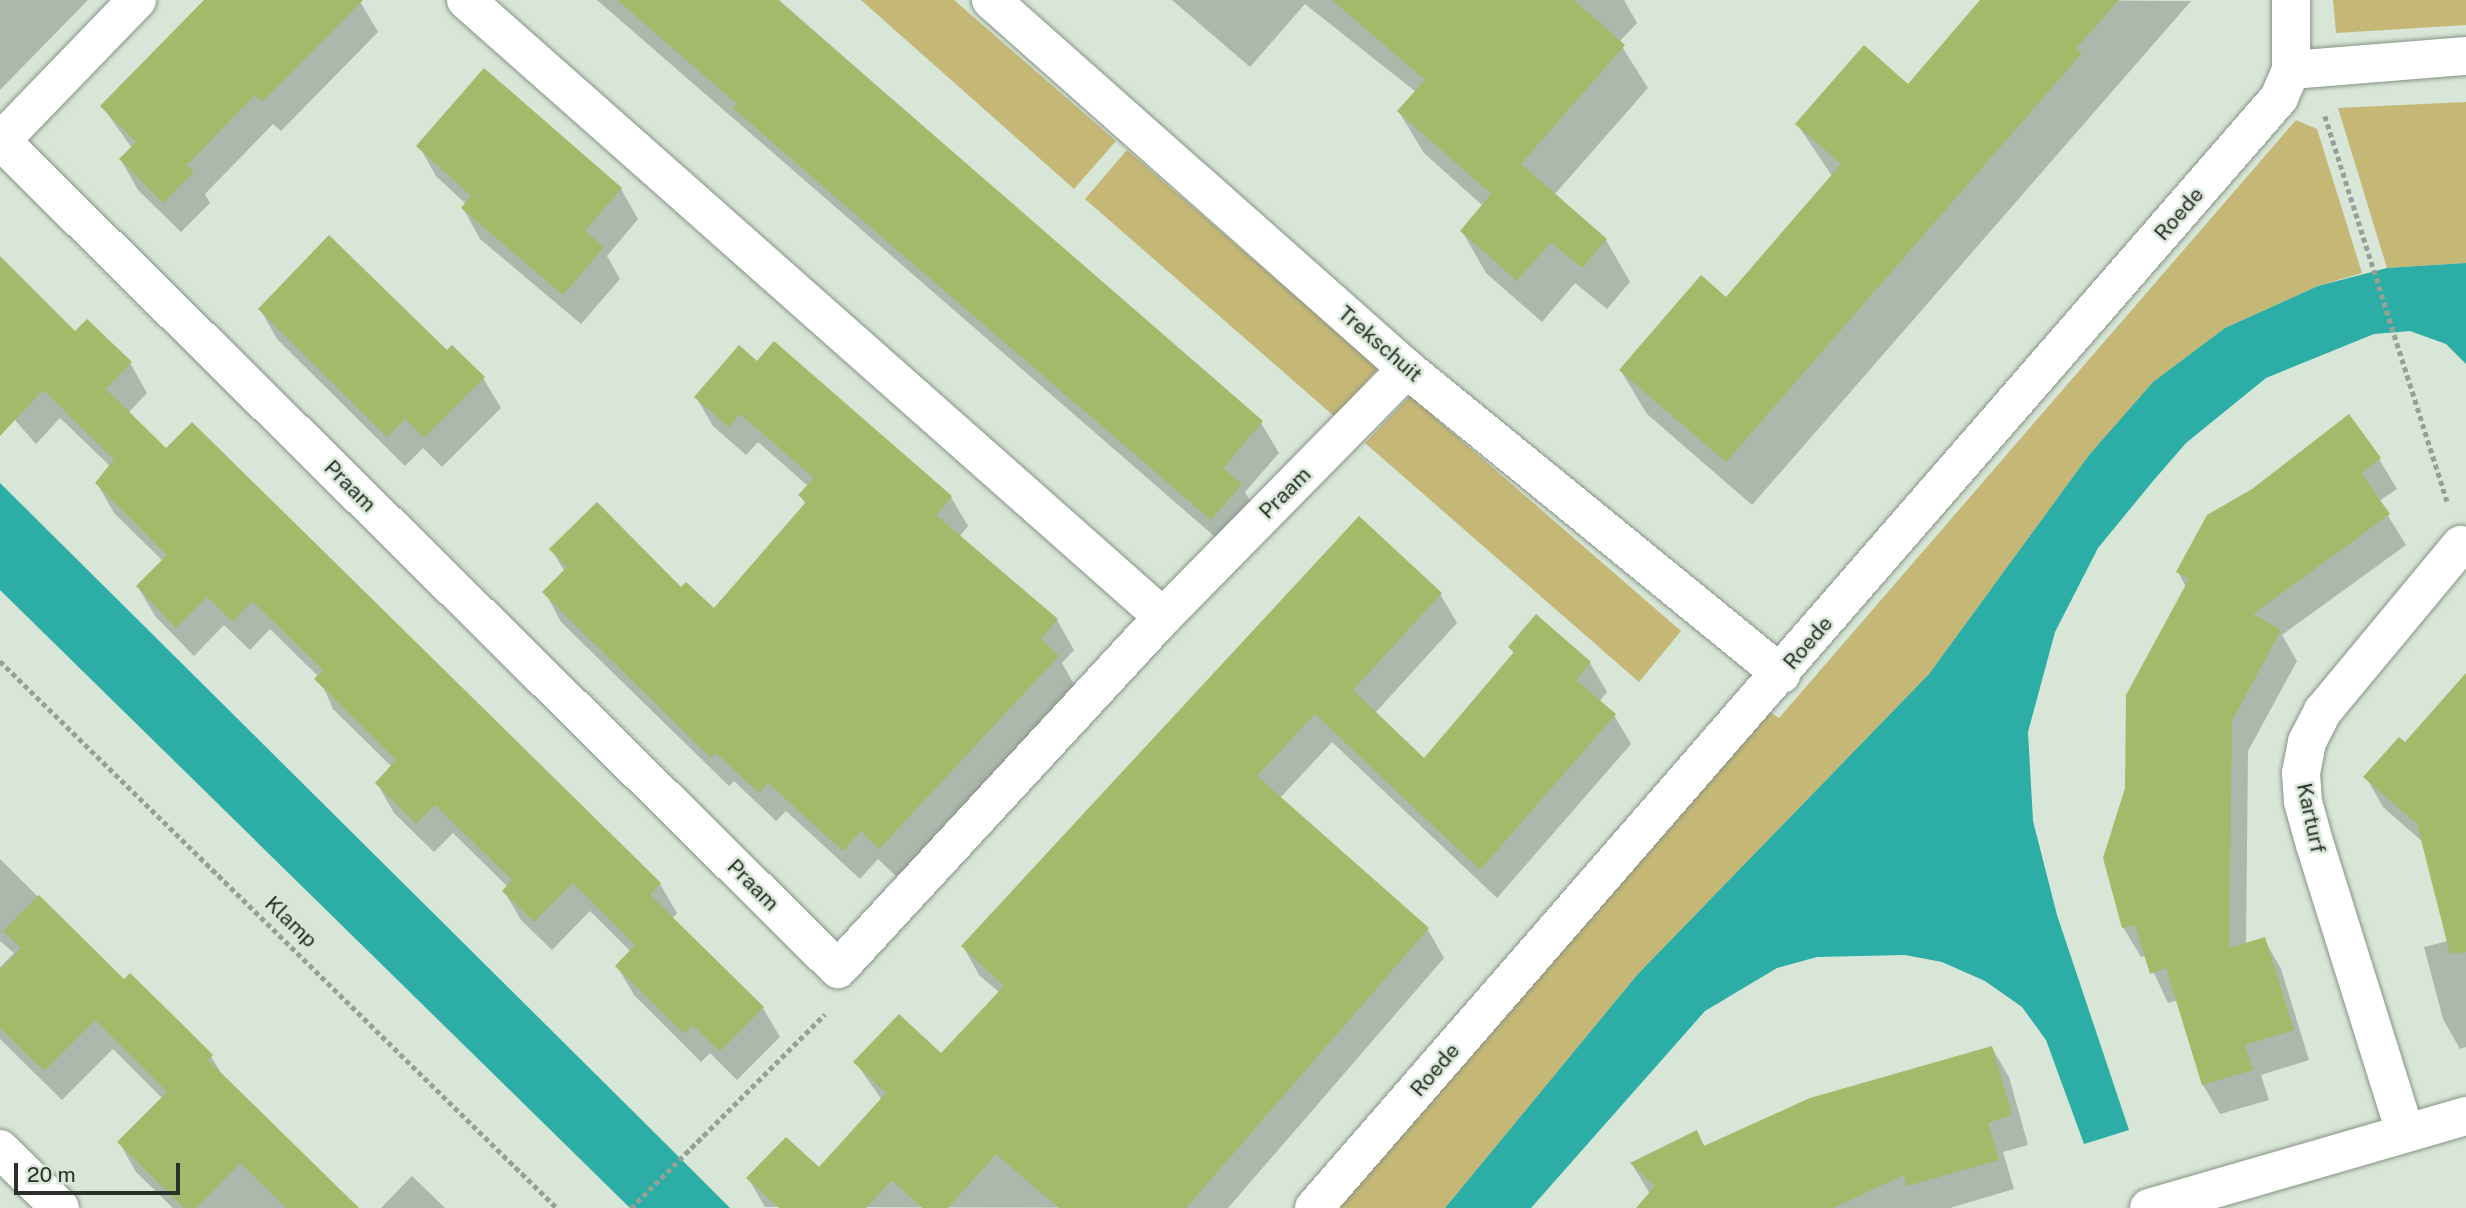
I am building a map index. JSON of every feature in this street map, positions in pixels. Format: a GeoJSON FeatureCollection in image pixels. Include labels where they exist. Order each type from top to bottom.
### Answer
{"type":"FeatureCollection","features":[{"type":"Feature","properties":{"kind":"street","name":"Praam"},"geometry":{"type":"LineString","coordinates":[[137,0],[1,141],[838,969],[1163,617],[1407,369]]}},
{"type":"Feature","properties":{"kind":"street"},"geometry":{"type":"LineString","coordinates":[[467,0],[1163,617]]}},
{"type":"Feature","properties":{"kind":"street","name":"Trekschuit"},"geometry":{"type":"LineString","coordinates":[[990,0],[1407,369],[1781,674]]}},
{"type":"Feature","properties":{"kind":"street","name":"Roede"},"geometry":{"type":"LineString","coordinates":[[1314,1208],[2279,98],[2291,71],[2291,0]]}},
{"type":"Feature","properties":{"kind":"street"},"geometry":{"type":"LineString","coordinates":[[2291,71],[2466,56]]}},
{"type":"Feature","properties":{"kind":"street","name":"Karturf"},"geometry":{"type":"LineString","coordinates":[[2405,1132],[2315,845],[2303,802],[2301,773],[2307,742],[2323,712],[2461,545]]}},
{"type":"Feature","properties":{"kind":"street"},"geometry":{"type":"LineString","coordinates":[[2149,1208],[2466,1116]]}},
{"type":"Feature","properties":{"kind":"street"},"geometry":{"type":"LineString","coordinates":[[0,1149],[60,1208]]}},
{"type":"Feature","properties":{"kind":"path"},"geometry":{"type":"LineString","coordinates":[[2291,71],[2303,78],[2335,138],[2461,545]]}},
{"type":"Feature","properties":{"kind":"path","name":"Klamp"},"geometry":{"type":"LineString","coordinates":[[0,661],[557,1208]]}},
{"type":"Feature","properties":{"kind":"path"},"geometry":{"type":"LineString","coordinates":[[631,1208],[838,1000],[838,969]]}},
{"type":"Feature","properties":{"kind":"shaded area"},"geometry":{"type":"Polygon","coordinates":[[[861,0],[954,0],[1116,141],[1074,189],[861,0]]]}},
{"type":"Feature","properties":{"kind":"shaded area"},"geometry":{"type":"Polygon","coordinates":[[[2333,0],[2466,0],[2466,25],[2336,33],[2333,0]]]}},
{"type":"Feature","properties":{"kind":"shaded area"},"geometry":{"type":"Polygon","coordinates":[[[2466,102],[2466,263],[2387,268],[2338,108],[2466,102]]]}},
{"type":"Feature","properties":{"kind":"shaded area"},"geometry":{"type":"Polygon","coordinates":[[[2296,120],[2317,129],[2362,273],[2318,286],[2225,328],[2153,382],[2089,455],[1929,674],[1637,975],[1445,1208],[1338,1208],[1770,712],[1779,718],[2296,120]]]}},
{"type":"Feature","properties":{"kind":"shaded area"},"geometry":{"type":"Polygon","coordinates":[[[1127,150],[1378,368],[1335,417],[1085,199],[1127,150]]]}},
{"type":"Feature","properties":{"kind":"shaded area"},"geometry":{"type":"Polygon","coordinates":[[[1410,396],[1681,631],[1639,682],[1365,443],[1410,396]]]}},
{"type":"Feature","properties":{"kind":"water"},"geometry":{"type":"Polygon","coordinates":[[[2466,263],[2466,364],[2446,344],[2410,331],[2374,334],[2266,378],[2186,443],[2153,481],[2098,548],[2055,632],[2028,732],[2033,821],[2057,915],[2129,1130],[2084,1144],[2046,1040],[2022,1007],[1985,981],[1942,962],[1905,955],[1817,957],[1777,968],[1705,1011],[1531,1208],[1445,1208],[1637,975],[1929,674],[2089,455],[2153,382],[2225,328],[2318,286],[2387,268],[2466,263]]]}},
{"type":"Feature","properties":{"kind":"water"},"geometry":{"type":"Polygon","coordinates":[[[0,483],[730,1208],[630,1208],[0,590],[0,483]]]}},
{"type":"Feature","properties":{"kind":"building"},"geometry":{"type":"Polygon","coordinates":[[[204,0],[363,0],[262,102],[255,95],[187,165],[194,172],[163,203],[119,159],[136,142],[100,106],[204,0]]]}},
{"type":"Feature","properties":{"kind":"building"},"geometry":{"type":"Polygon","coordinates":[[[617,0],[778,0],[1263,421],[1223,468],[1242,484],[1211,520],[733,108],[737,104],[617,0]]]}},
{"type":"Feature","properties":{"kind":"building"},"geometry":{"type":"Polygon","coordinates":[[[1332,0],[1574,0],[1625,45],[1521,164],[1607,239],[1582,268],[1551,242],[1517,281],[1460,231],[1491,194],[1397,111],[1425,80],[1332,0]]]}},
{"type":"Feature","properties":{"kind":"building"},"geometry":{"type":"Polygon","coordinates":[[[1980,0],[2119,0],[2076,48],[2082,53],[1726,462],[1619,370],[1701,275],[1726,297],[1841,164],[1795,124],[1864,45],[1908,84],[1980,0]]]}},
{"type":"Feature","properties":{"kind":"building"},"geometry":{"type":"Polygon","coordinates":[[[484,68],[622,188],[585,231],[604,247],[563,295],[461,208],[471,196],[416,146],[484,68]]]}},
{"type":"Feature","properties":{"kind":"building"},"geometry":{"type":"Polygon","coordinates":[[[329,235],[447,350],[452,345],[485,377],[424,438],[405,419],[387,437],[258,309],[329,235]]]}},
{"type":"Feature","properties":{"kind":"building"},"geometry":{"type":"Polygon","coordinates":[[[0,256],[75,331],[87,319],[132,362],[106,389],[166,448],[192,422],[661,883],[650,895],[764,1007],[720,1051],[692,1025],[684,1034],[615,966],[635,945],[573,883],[534,922],[502,891],[512,880],[435,805],[416,824],[375,783],[396,760],[314,679],[323,670],[252,601],[233,622],[207,597],[176,628],[136,586],[167,555],[95,483],[114,459],[43,390],[0,436],[0,256]]]}},
{"type":"Feature","properties":{"kind":"building"},"geometry":{"type":"Polygon","coordinates":[[[774,341],[952,496],[936,515],[1058,619],[1041,639],[1059,656],[879,849],[861,831],[843,851],[768,783],[759,793],[716,753],[711,758],[542,592],[567,567],[549,549],[597,502],[681,587],[686,582],[714,608],[806,502],[798,495],[814,478],[740,414],[729,427],[694,397],[739,345],[757,361],[774,341]]]}},
{"type":"Feature","properties":{"kind":"building"},"geometry":{"type":"Polygon","coordinates":[[[2349,414],[2381,458],[2361,473],[2390,514],[2253,614],[2281,630],[2232,721],[2229,948],[2265,937],[2294,1030],[2245,1045],[2253,1070],[2202,1085],[2166,968],[2150,974],[2135,925],[2122,928],[2103,858],[2125,788],[2126,695],[2189,579],[2176,572],[2207,515],[2252,489],[2349,414]]]}},
{"type":"Feature","properties":{"kind":"building"},"geometry":{"type":"Polygon","coordinates":[[[1359,516],[1442,593],[1353,690],[1424,758],[1514,652],[1508,647],[1536,614],[1591,662],[1576,680],[1616,714],[1480,870],[1315,714],[1257,776],[1429,928],[1186,1208],[1059,1208],[996,1154],[948,1208],[922,1208],[892,1180],[866,1208],[779,1208],[746,1178],[786,1137],[819,1167],[886,1093],[853,1062],[899,1014],[941,1053],[1004,986],[961,946],[1359,516]]]}},
{"type":"Feature","properties":{"kind":"building"},"geometry":{"type":"Polygon","coordinates":[[[2466,673],[2466,952],[2450,954],[2417,824],[2363,777],[2399,737],[2405,742],[2466,673]]]}},
{"type":"Feature","properties":{"kind":"building"},"geometry":{"type":"Polygon","coordinates":[[[39,895],[124,979],[130,973],[213,1055],[208,1060],[359,1208],[287,1208],[240,1163],[196,1208],[184,1208],[117,1142],[167,1092],[95,1020],[44,1071],[0,1028],[0,970],[21,948],[3,931],[39,895]]]}},
{"type":"Feature","properties":{"kind":"building"},"geometry":{"type":"Polygon","coordinates":[[[1992,1046],[2012,1115],[1988,1123],[1999,1160],[1907,1186],[1904,1175],[1833,1208],[1636,1208],[1655,1186],[1630,1163],[1697,1130],[1704,1146],[1810,1098],[1992,1046]]]}}]}
